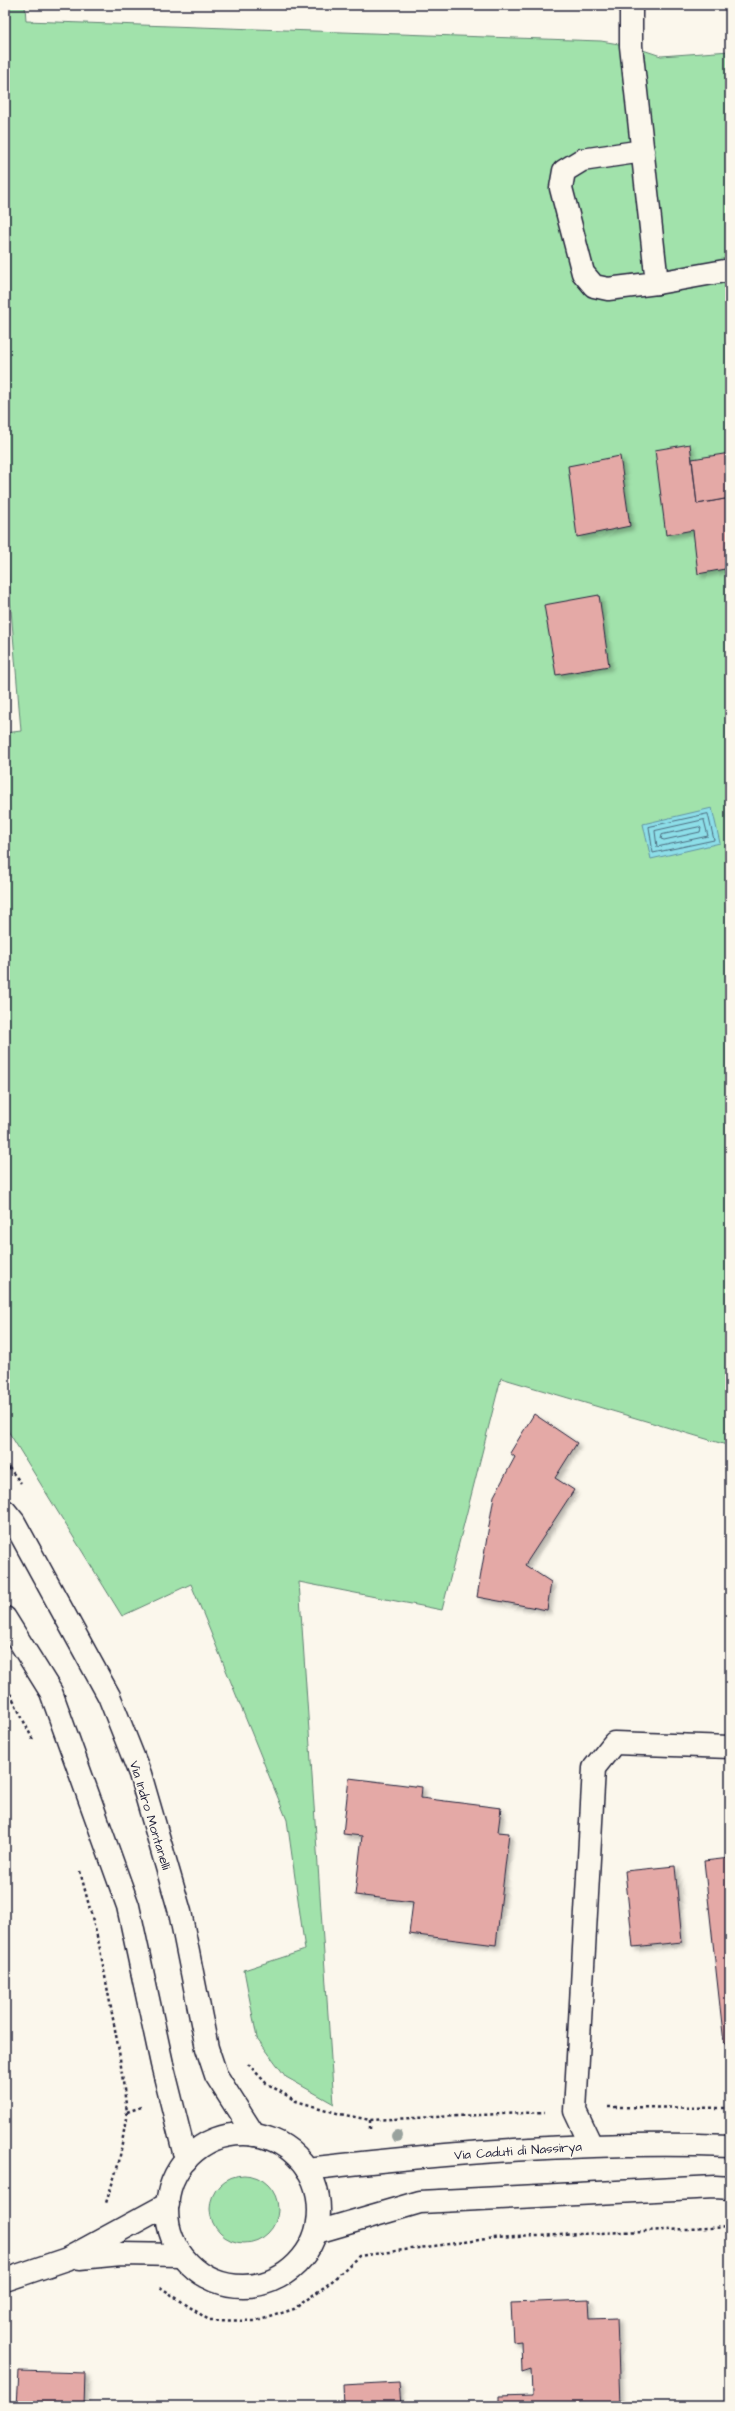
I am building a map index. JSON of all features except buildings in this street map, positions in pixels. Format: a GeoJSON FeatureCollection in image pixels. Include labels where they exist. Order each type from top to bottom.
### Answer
{"type":"FeatureCollection","features":[{"type":"Feature","properties":{"kind":"street"},"geometry":{"type":"LineString","coordinates":[[631,5],[630,46],[657,283]]}},
{"type":"Feature","properties":{"kind":"street"},"geometry":{"type":"LineString","coordinates":[[643,151],[582,160],[564,172],[562,188],[583,273],[594,286],[608,289],[657,283],[730,270]]}},
{"type":"Feature","properties":{"kind":"street","name":"Via Indro Montanelli"},"geometry":{"type":"LineString","coordinates":[[5,1511],[14,1522],[109,1696],[137,1767],[180,1912],[207,2048],[213,2068],[219,2082],[254,2135]]}},
{"type":"Feature","properties":{"kind":"street"},"geometry":{"type":"LineString","coordinates":[[5,1618],[51,1692],[128,1906],[162,2064],[186,2160]]}},
{"type":"Feature","properties":{"kind":"street"},"geometry":{"type":"LineString","coordinates":[[591,2145],[575,2111],[594,1768],[614,1743],[730,1747]]}},
{"type":"Feature","properties":{"kind":"street"},"geometry":{"type":"LineString","coordinates":[[229,2135],[254,2135],[275,2141],[293,2152],[307,2168],[317,2188],[320,2210],[317,2232],[306,2254],[290,2271],[268,2283],[244,2287],[220,2283],[198,2272],[181,2255],[172,2239],[168,2222],[168,2204],[173,2181],[186,2160],[205,2144],[229,2135]]}},
{"type":"Feature","properties":{"kind":"street","name":"Via Caduti di Nassirya"},"geometry":{"type":"LineString","coordinates":[[307,2168],[435,2155],[591,2145],[654,2144],[730,2146]]}},
{"type":"Feature","properties":{"kind":"street"},"geometry":{"type":"LineString","coordinates":[[317,2232],[420,2202],[715,2187],[730,2188]]}},
{"type":"Feature","properties":{"kind":"street"},"geometry":{"type":"LineString","coordinates":[[5,2280],[67,2259],[114,2235],[168,2204]]}},
{"type":"Feature","properties":{"kind":"street"},"geometry":{"type":"LineString","coordinates":[[67,2259],[121,2254],[181,2255]]}},
{"type":"Feature","properties":{"kind":"path"},"geometry":{"type":"LineString","coordinates":[[5,1463],[23,1487]]}},
{"type":"Feature","properties":{"kind":"path"},"geometry":{"type":"LineString","coordinates":[[5,1683],[35,1743]]}},
{"type":"Feature","properties":{"kind":"path"},"geometry":{"type":"LineString","coordinates":[[80,1868],[100,1952],[119,2051],[126,2112],[119,2162],[106,2202],[114,2235]]}},
{"type":"Feature","properties":{"kind":"path"},"geometry":{"type":"LineString","coordinates":[[245,2062],[266,2083],[296,2101],[340,2114],[370,2120],[575,2111],[601,2107],[730,2108]]}},
{"type":"Feature","properties":{"kind":"path"},"geometry":{"type":"LineString","coordinates":[[155,2284],[210,2320],[257,2321],[294,2309],[331,2282],[358,2256],[494,2238],[730,2227]]}},
{"type":"Feature","properties":{"kind":"green space"},"geometry":{"type":"Polygon","coordinates":[[[5,5],[25,5],[26,21],[601,41],[631,46],[661,56],[730,51],[730,1446],[501,1378],[442,1610],[299,1582],[334,2104],[286,2077],[257,2038],[244,1970],[305,1950],[287,1820],[191,1584],[122,1616],[5,1426],[5,733],[21,731],[5,537],[5,5]]]}},
{"type":"Feature","properties":{"kind":"green space"},"geometry":{"type":"Polygon","coordinates":[[[244,2175],[257,2178],[268,2185],[275,2196],[278,2209],[275,2222],[268,2233],[257,2240],[244,2243],[231,2240],[220,2233],[213,2222],[210,2209],[213,2196],[220,2185],[231,2178],[244,2175]]]}},
{"type":"Feature","properties":{"kind":"water"},"geometry":{"type":"Polygon","coordinates":[[[712,808],[720,843],[651,859],[643,824],[712,808]]]}}]}
